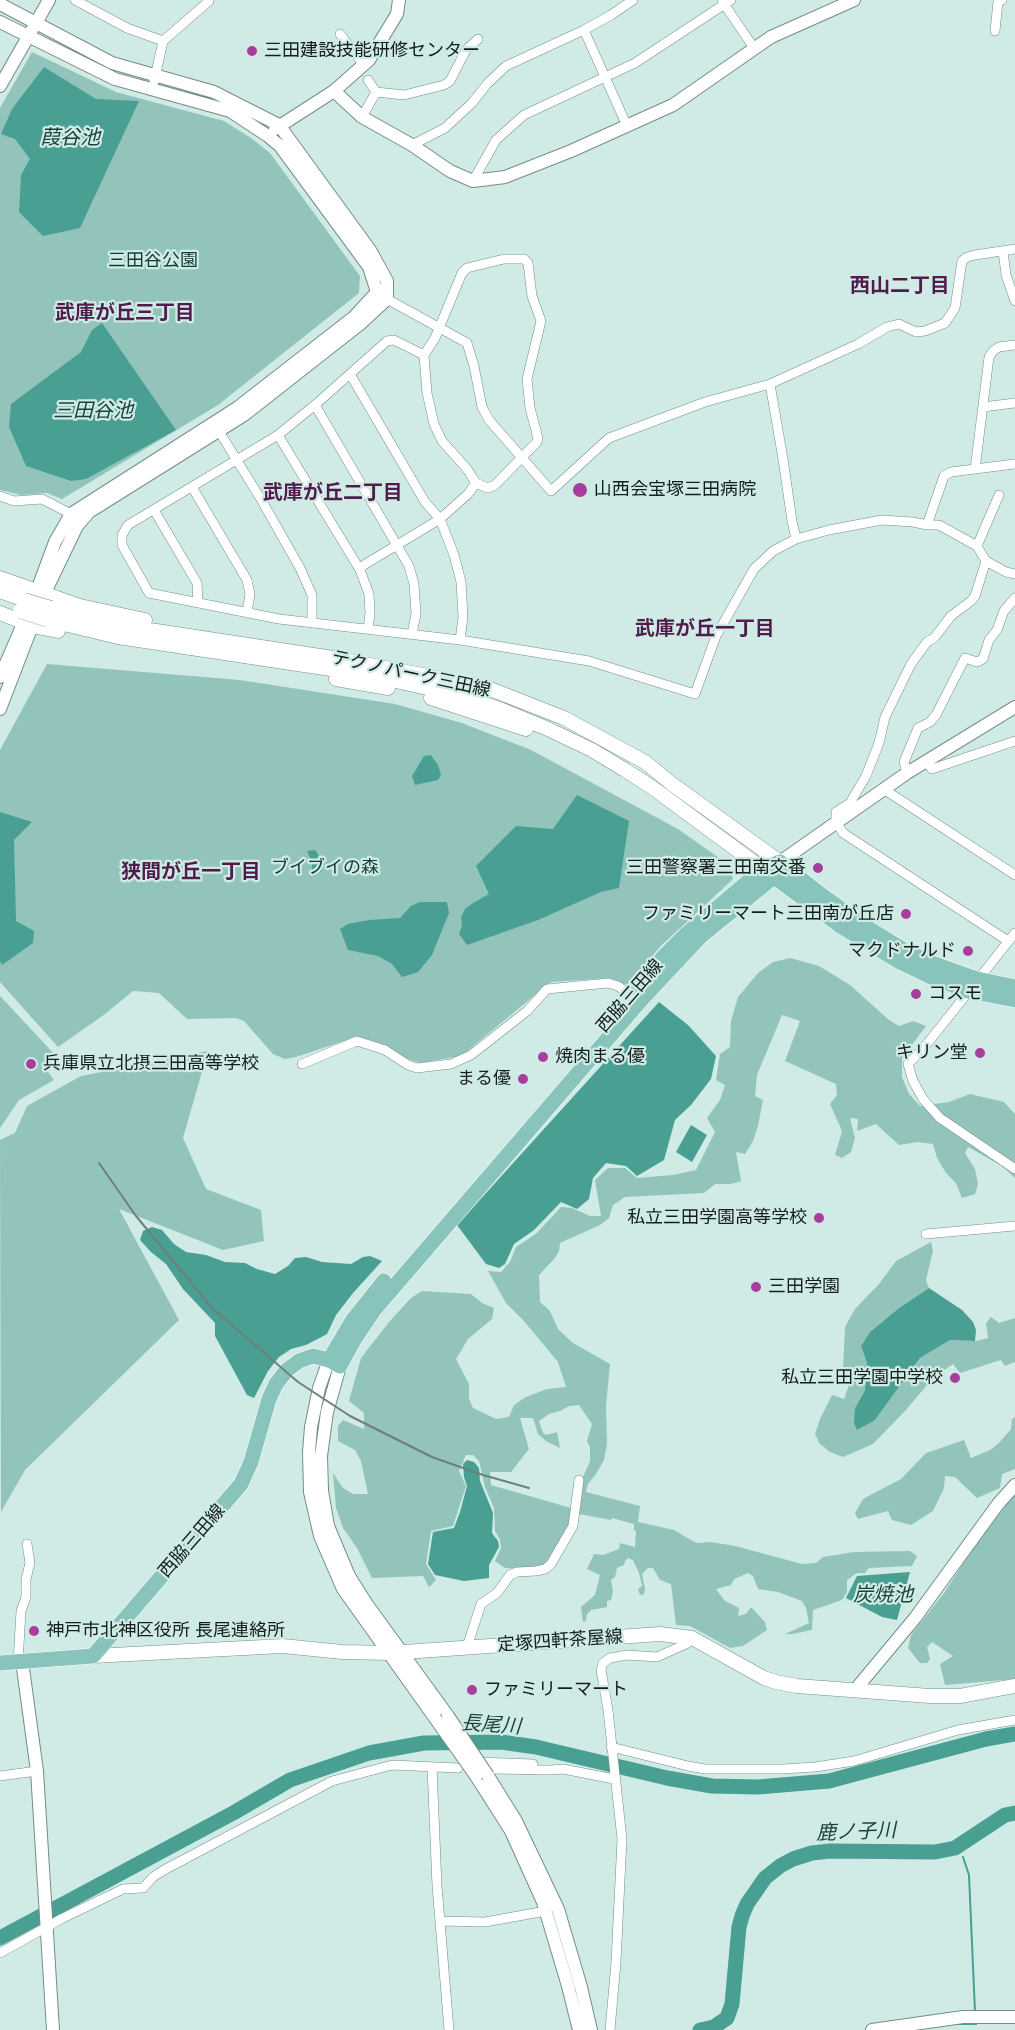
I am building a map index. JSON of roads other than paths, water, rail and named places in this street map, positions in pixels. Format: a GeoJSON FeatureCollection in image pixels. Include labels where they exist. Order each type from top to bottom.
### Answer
{"type":"FeatureCollection","features":[{"type":"Feature","properties":{"kind":"main road"},"geometry":{"type":"LineString","coordinates":[[0,578],[80,606],[138,619],[420,665],[485,687]]}},
{"type":"Feature","properties":{"kind":"main road","name":"テクノパーク三田線"},"geometry":{"type":"LineString","coordinates":[[0,591],[25,615]]}},
{"type":"Feature","properties":{"kind":"main road","name":"テクノパーク三田線"},"geometry":{"type":"LineString","coordinates":[[0,603],[25,615],[49,614],[333,658],[485,687],[564,718],[645,762],[780,862]]}},
{"type":"Feature","properties":{"kind":"main road"},"geometry":{"type":"LineString","coordinates":[[0,613],[25,615],[99,641],[324,677],[432,698],[529,730],[625,770]]}},
{"type":"Feature","properties":{"kind":"main road","name":"テクノパーク三田線"},"geometry":{"type":"LineString","coordinates":[[49,614],[118,637],[364,674],[454,694],[502,710],[592,750],[625,770],[768,873]]}},
{"type":"Feature","properties":{"kind":"main road"},"geometry":{"type":"LineString","coordinates":[[780,862],[819,893],[902,949],[973,985],[1015,1000]]}},
{"type":"Feature","properties":{"kind":"main road","name":"西脇三田線"},"geometry":{"type":"LineString","coordinates":[[335,1363],[374,1310],[641,1000],[700,937],[780,862]]}},
{"type":"Feature","properties":{"kind":"main road"},"geometry":{"type":"LineString","coordinates":[[768,873],[875,948],[932,977],[973,985],[1015,987]]}},
{"type":"Feature","properties":{"kind":"main road","name":"西脇三田線"},"geometry":{"type":"LineString","coordinates":[[335,1363],[341,1337],[365,1304],[663,957],[685,935],[768,873]]}},
{"type":"Feature","properties":{"kind":"main road","name":"西脇三田線"},"geometry":{"type":"LineString","coordinates":[[93,1656],[241,1484],[251,1462],[269,1399],[282,1376],[292,1365],[306,1358],[320,1357],[335,1363]]}},
{"type":"Feature","properties":{"kind":"main road","name":"定塚四軒茶屋線"},"geometry":{"type":"LineString","coordinates":[[93,1656],[283,1646],[342,1652],[396,1653],[660,1634],[692,1638],[764,1678],[797,1686],[930,1696],[960,1696],[1015,1686]]}},
{"type":"Feature","properties":{"kind":"main road"},"geometry":{"type":"LineString","coordinates":[[0,1663],[93,1656]]}},
{"type":"Feature","properties":{"kind":"street"},"geometry":{"type":"LineString","coordinates":[[0,86],[49,0]]}},
{"type":"Feature","properties":{"kind":"street"},"geometry":{"type":"LineString","coordinates":[[75,0],[126,28],[164,41]]}},
{"type":"Feature","properties":{"kind":"street"},"geometry":{"type":"LineString","coordinates":[[153,90],[164,41],[209,1],[207,0]]}},
{"type":"Feature","properties":{"kind":"street"},"geometry":{"type":"LineString","coordinates":[[268,136],[279,126],[334,91],[369,60],[397,14],[399,0]]}},
{"type":"Feature","properties":{"kind":"street"},"geometry":{"type":"LineString","coordinates":[[411,145],[445,128],[506,66],[584,30],[633,0]]}},
{"type":"Feature","properties":{"kind":"street"},"geometry":{"type":"LineString","coordinates":[[334,91],[362,117],[450,171],[473,181],[505,177],[673,105],[771,37],[854,0]]}},
{"type":"Feature","properties":{"kind":"street"},"geometry":{"type":"LineString","coordinates":[[995,31],[998,2],[1002,0]]}},
{"type":"Feature","properties":{"kind":"street"},"geometry":{"type":"LineString","coordinates":[[473,181],[496,140],[524,116],[634,63],[725,2],[754,48]]}},
{"type":"Feature","properties":{"kind":"street"},"geometry":{"type":"LineString","coordinates":[[0,4],[112,63],[214,92],[279,126],[370,250],[387,281],[387,299],[360,324],[244,415],[216,427],[70,514],[55,542],[40,593]]}},
{"type":"Feature","properties":{"kind":"street"},"geometry":{"type":"LineString","coordinates":[[0,22],[115,79],[230,111],[268,136],[280,146],[369,267],[377,292],[354,317],[216,427],[89,512],[77,526],[40,593],[25,615],[0,677]]}},
{"type":"Feature","properties":{"kind":"street"},"geometry":{"type":"LineString","coordinates":[[584,30],[627,126]]}},
{"type":"Feature","properties":{"kind":"street"},"geometry":{"type":"LineString","coordinates":[[340,34],[364,65]]}},
{"type":"Feature","properties":{"kind":"street"},"geometry":{"type":"LineString","coordinates":[[376,92],[404,95],[444,85],[450,81],[466,50],[478,39]]}},
{"type":"Feature","properties":{"kind":"street"},"geometry":{"type":"LineString","coordinates":[[368,80],[376,92]]}},
{"type":"Feature","properties":{"kind":"street"},"geometry":{"type":"LineString","coordinates":[[362,117],[376,92]]}},
{"type":"Feature","properties":{"kind":"street"},"geometry":{"type":"LineString","coordinates":[[387,299],[467,343],[482,407],[489,420],[551,491],[609,438],[705,402],[770,384],[858,344],[887,327],[899,324],[916,332],[945,323],[955,308],[962,261],[975,255],[1015,249]]}},
{"type":"Feature","properties":{"kind":"street"},"geometry":{"type":"LineString","coordinates":[[1003,251],[1006,275],[1015,301]]}},
{"type":"Feature","properties":{"kind":"street"},"geometry":{"type":"LineString","coordinates":[[504,259],[524,259],[528,263],[532,296],[540,321],[527,379],[530,408],[538,438],[537,442],[495,485],[488,488],[476,483],[467,469],[442,441],[434,424],[427,393],[424,355],[430,348],[439,327],[462,273],[467,268],[504,259]]}},
{"type":"Feature","properties":{"kind":"street"},"geometry":{"type":"LineString","coordinates":[[424,355],[394,340],[387,341],[278,435],[128,525],[122,535],[122,545],[149,593],[279,619],[460,640],[589,661],[695,694],[716,636],[754,569],[773,551],[796,538],[882,520],[939,525],[976,546],[986,561],[1006,572],[1015,574]]}},
{"type":"Feature","properties":{"kind":"street"},"geometry":{"type":"LineString","coordinates":[[975,469],[989,357],[993,351],[1014,344]]}},
{"type":"Feature","properties":{"kind":"street"},"geometry":{"type":"LineString","coordinates":[[350,374],[425,502],[440,519],[454,555],[461,582],[463,617],[460,640]]}},
{"type":"Feature","properties":{"kind":"street"},"geometry":{"type":"LineString","coordinates":[[770,384],[796,538]]}},
{"type":"Feature","properties":{"kind":"street"},"geometry":{"type":"LineString","coordinates":[[983,407],[1015,403]]}},
{"type":"Feature","properties":{"kind":"street"},"geometry":{"type":"LineString","coordinates":[[315,405],[351,469],[399,545],[409,566],[414,584],[416,614],[412,634]]}},
{"type":"Feature","properties":{"kind":"street"},"geometry":{"type":"LineString","coordinates":[[216,427],[262,501],[306,581],[312,595],[312,622]]}},
{"type":"Feature","properties":{"kind":"street"},"geometry":{"type":"LineString","coordinates":[[278,435],[358,568],[369,594],[368,629]]}},
{"type":"Feature","properties":{"kind":"street"},"geometry":{"type":"LineString","coordinates":[[927,525],[944,476],[951,472],[1015,464]]}},
{"type":"Feature","properties":{"kind":"street"},"geometry":{"type":"LineString","coordinates":[[358,568],[440,519],[468,494],[476,483]]}},
{"type":"Feature","properties":{"kind":"street"},"geometry":{"type":"LineString","coordinates":[[192,487],[247,579],[250,594],[247,613]]}},
{"type":"Feature","properties":{"kind":"street"},"geometry":{"type":"LineString","coordinates":[[976,546],[999,495]]}},
{"type":"Feature","properties":{"kind":"street"},"geometry":{"type":"LineString","coordinates":[[0,496],[14,501],[42,499],[70,514]]}},
{"type":"Feature","properties":{"kind":"street"},"geometry":{"type":"LineString","coordinates":[[154,510],[197,583],[198,603]]}},
{"type":"Feature","properties":{"kind":"street"},"geometry":{"type":"LineString","coordinates":[[986,561],[975,596],[951,616],[911,664],[885,717],[879,743],[866,777],[850,803],[836,812],[836,822],[843,832],[1008,941]]}},
{"type":"Feature","properties":{"kind":"street"},"geometry":{"type":"LineString","coordinates":[[907,773],[904,762],[918,728],[930,722],[936,715],[966,658],[977,662],[983,659],[989,640],[997,630],[1004,611],[1015,598]]}},
{"type":"Feature","properties":{"kind":"street"},"geometry":{"type":"LineString","coordinates":[[0,709],[25,615]]}},
{"type":"Feature","properties":{"kind":"street"},"geometry":{"type":"LineString","coordinates":[[780,862],[907,773],[1015,707]]}},
{"type":"Feature","properties":{"kind":"street"},"geometry":{"type":"LineString","coordinates":[[926,761],[932,769],[1015,741]]}},
{"type":"Feature","properties":{"kind":"street"},"geometry":{"type":"LineString","coordinates":[[885,790],[1015,874]]}},
{"type":"Feature","properties":{"kind":"street"},"geometry":{"type":"LineString","coordinates":[[1015,933],[923,1049],[908,1064],[913,1081],[923,1099],[940,1118],[1015,1169]]}},
{"type":"Feature","properties":{"kind":"street"},"geometry":{"type":"LineString","coordinates":[[302,1064],[357,1041],[385,1050],[417,1068],[451,1064],[471,1055],[527,1011],[547,989],[608,983],[618,986],[631,996]]}},
{"type":"Feature","properties":{"kind":"street"},"geometry":{"type":"LineString","coordinates":[[926,1234],[1015,1226]]}},
{"type":"Feature","properties":{"kind":"street"},"geometry":{"type":"LineString","coordinates":[[335,1363],[319,1388],[311,1427],[309,1476],[314,1514],[329,1559],[343,1589],[448,1716],[468,1764]]}},
{"type":"Feature","properties":{"kind":"street"},"geometry":{"type":"LineString","coordinates":[[467,1647],[481,1604],[497,1593],[510,1575],[545,1569],[551,1564],[573,1526],[579,1480]]}},
{"type":"Feature","properties":{"kind":"street"},"geometry":{"type":"LineString","coordinates":[[855,1690],[915,1618],[998,1504],[1015,1485]]}},
{"type":"Feature","properties":{"kind":"street"},"geometry":{"type":"LineString","coordinates":[[27,1544],[30,1563],[26,1579],[26,1598],[21,1611],[20,1661],[37,1771],[53,2030]]}},
{"type":"Feature","properties":{"kind":"street"},"geometry":{"type":"LineString","coordinates":[[610,2029],[622,1839],[608,1710],[601,1670],[603,1663],[610,1658],[627,1655],[657,1657],[686,1644],[692,1638]]}},
{"type":"Feature","properties":{"kind":"street"},"geometry":{"type":"LineString","coordinates":[[396,1653],[435,1718],[468,1764],[486,1774],[516,1821],[558,1909],[570,1946],[591,2030]]}},
{"type":"Feature","properties":{"kind":"street"},"geometry":{"type":"LineString","coordinates":[[611,1747],[705,1768],[815,1767],[854,1761],[958,1730],[1015,1720]]}},
{"type":"Feature","properties":{"kind":"street"},"geometry":{"type":"LineString","coordinates":[[0,1953],[46,1927],[123,1889],[143,1888],[153,1877],[164,1870],[325,1784],[392,1765],[415,1760],[468,1764],[544,1764],[614,1779]]}},
{"type":"Feature","properties":{"kind":"street"},"geometry":{"type":"LineString","coordinates":[[392,1765],[432,1767],[468,1764]]}},
{"type":"Feature","properties":{"kind":"street"},"geometry":{"type":"LineString","coordinates":[[432,1767],[440,1921],[449,2030]]}},
{"type":"Feature","properties":{"kind":"street"},"geometry":{"type":"LineString","coordinates":[[486,1774],[563,1769]]}},
{"type":"Feature","properties":{"kind":"street"},"geometry":{"type":"LineString","coordinates":[[0,1776],[37,1771]]}},
{"type":"Feature","properties":{"kind":"street"},"geometry":{"type":"LineString","coordinates":[[486,1774],[546,1911],[579,2030]]}},
{"type":"Feature","properties":{"kind":"street"},"geometry":{"type":"LineString","coordinates":[[440,1921],[485,1922],[546,1911]]}},
{"type":"Feature","properties":{"kind":"street"},"geometry":{"type":"LineString","coordinates":[[874,2030],[975,2017],[1015,2017]]}},
{"type":"Feature","properties":{"kind":"water","name":"葭谷池"},"geometry":{"type":"Polygon","coordinates":[[[44,67],[96,99],[139,101],[80,228],[43,236],[19,212],[21,175],[30,159],[15,139],[1,134],[12,109],[44,67]]]}},
{"type":"Feature","properties":{"kind":"water","name":"三田谷池"},"geometry":{"type":"Polygon","coordinates":[[[102,323],[176,430],[86,479],[71,481],[26,466],[9,427],[11,404],[81,352],[92,330],[102,323]]]}},
{"type":"Feature","properties":{"kind":"water"},"geometry":{"type":"Polygon","coordinates":[[[431,755],[441,775],[438,780],[415,785],[412,776],[424,756],[431,755]]]}},
{"type":"Feature","properties":{"kind":"water"},"geometry":{"type":"Polygon","coordinates":[[[577,795],[629,821],[619,888],[601,892],[538,920],[467,945],[459,934],[462,926],[461,917],[465,909],[489,894],[476,866],[516,826],[553,829],[577,795]]]}},
{"type":"Feature","properties":{"kind":"water"},"geometry":{"type":"Polygon","coordinates":[[[0,812],[32,822],[14,840],[16,921],[34,931],[33,943],[2,965],[0,961],[0,812]]]}},
{"type":"Feature","properties":{"kind":"water"},"geometry":{"type":"Polygon","coordinates":[[[315,850],[322,871],[315,875],[307,851],[315,850]]]}},
{"type":"Feature","properties":{"kind":"water"},"geometry":{"type":"Polygon","coordinates":[[[420,902],[447,902],[449,913],[432,955],[418,972],[402,977],[392,964],[378,956],[348,950],[340,929],[348,924],[369,920],[400,918],[411,906],[420,902]]]}},
{"type":"Feature","properties":{"kind":"water"},"geometry":{"type":"Polygon","coordinates":[[[659,1002],[688,1025],[716,1056],[711,1079],[691,1105],[675,1120],[664,1160],[637,1176],[626,1166],[606,1163],[593,1178],[589,1199],[577,1209],[561,1202],[534,1230],[514,1244],[505,1264],[499,1268],[486,1264],[457,1225],[659,1002]]]}},
{"type":"Feature","properties":{"kind":"water"},"geometry":{"type":"Polygon","coordinates":[[[691,1125],[707,1135],[692,1162],[676,1152],[691,1125]]]}},
{"type":"Feature","properties":{"kind":"water"},"geometry":{"type":"Polygon","coordinates":[[[152,1227],[162,1230],[174,1244],[186,1252],[206,1255],[225,1262],[245,1263],[275,1274],[288,1266],[295,1258],[306,1257],[322,1262],[351,1264],[370,1256],[382,1261],[336,1315],[327,1334],[306,1345],[291,1349],[279,1357],[268,1371],[254,1398],[247,1395],[215,1336],[215,1323],[183,1289],[166,1264],[140,1240],[143,1231],[152,1227]]]}},
{"type":"Feature","properties":{"kind":"water"},"geometry":{"type":"Polygon","coordinates":[[[929,1288],[962,1310],[973,1322],[976,1330],[975,1341],[950,1340],[920,1358],[875,1420],[857,1430],[854,1423],[855,1408],[865,1390],[867,1363],[861,1346],[870,1332],[899,1308],[929,1288]]]}},
{"type":"Feature","properties":{"kind":"water"},"geometry":{"type":"Polygon","coordinates":[[[467,1460],[474,1462],[479,1468],[480,1481],[493,1513],[492,1533],[499,1547],[489,1565],[489,1578],[464,1581],[435,1575],[428,1564],[433,1532],[454,1528],[460,1512],[467,1486],[463,1464],[467,1460]]]}},
{"type":"Feature","properties":{"kind":"water","name":"炭焼池"},"geometry":{"type":"Polygon","coordinates":[[[910,1572],[897,1620],[882,1617],[846,1598],[857,1576],[910,1572]]]}},
{"type":"Feature","properties":{"kind":"waterway","name":"長尾川"},"geometry":{"type":"LineString","coordinates":[[0,1938],[290,1780],[369,1753],[424,1743],[501,1742],[536,1747],[667,1778],[712,1786],[758,1787],[829,1781],[986,1739],[1015,1734]]}},
{"type":"Feature","properties":{"kind":"waterway","name":"鹿ノ子川"},"geometry":{"type":"LineString","coordinates":[[700,2030],[714,2027],[727,2018],[732,2004],[742,1916],[747,1904],[765,1878],[780,1866],[812,1853],[830,1851],[935,1852],[955,1848],[1005,1815],[1015,1813]]}},
{"type":"Feature","properties":{"kind":"waterway"},"geometry":{"type":"LineString","coordinates":[[963,1857],[969,1875],[975,2012]]}},
{"type":"Feature","properties":{"kind":"waterway"},"geometry":{"type":"LineString","coordinates":[[955,2024],[976,2024],[976,2021]]}},
{"type":"Feature","properties":{"kind":"railway"},"geometry":{"type":"LineString","coordinates":[[99,1163],[136,1216],[212,1308],[298,1382],[350,1416],[432,1457],[529,1488]]}},
{"type":"Feature","properties":{"kind":"place","name":"三田建設技能研修センター"},"geometry":{"type":"Point","coordinates":[252,51]}},
{"type":"Feature","properties":{"kind":"place","name":"山西会宝塚三田病院"},"geometry":{"type":"Point","coordinates":[580,490]}},
{"type":"Feature","properties":{"kind":"place","name":"三田警察署三田南交番"},"geometry":{"type":"Point","coordinates":[818,868]}},
{"type":"Feature","properties":{"kind":"place","name":"ファミリーマート三田南が丘店"},"geometry":{"type":"Point","coordinates":[906,914]}},
{"type":"Feature","properties":{"kind":"place","name":"マクドナルド"},"geometry":{"type":"Point","coordinates":[968,951]}},
{"type":"Feature","properties":{"kind":"place","name":"コスモ"},"geometry":{"type":"Point","coordinates":[916,994]}},
{"type":"Feature","properties":{"kind":"place","name":"キリン堂"},"geometry":{"type":"Point","coordinates":[980,1053]}},
{"type":"Feature","properties":{"kind":"place","name":"焼肉まる優"},"geometry":{"type":"Point","coordinates":[543,1057]}},
{"type":"Feature","properties":{"kind":"place","name":"兵庫県立北摂三田高等学校"},"geometry":{"type":"Point","coordinates":[31,1064]}},
{"type":"Feature","properties":{"kind":"place","name":"まる優"},"geometry":{"type":"Point","coordinates":[523,1079]}},
{"type":"Feature","properties":{"kind":"place","name":"私立三田学園高等学校"},"geometry":{"type":"Point","coordinates":[819,1218]}},
{"type":"Feature","properties":{"kind":"place","name":"三田学園"},"geometry":{"type":"Point","coordinates":[756,1287]}},
{"type":"Feature","properties":{"kind":"place","name":"私立三田学園中学校"},"geometry":{"type":"Point","coordinates":[955,1378]}},
{"type":"Feature","properties":{"kind":"place","name":"神戸市北神区役所 長尾連絡所"},"geometry":{"type":"Point","coordinates":[34,1631]}},
{"type":"Feature","properties":{"kind":"place","name":"ファミリーマート"},"geometry":{"type":"Point","coordinates":[472,1690]}},
{"type":"Feature","properties":{"kind":"district","name":"西山二丁目"},"geometry":{"type":"Point","coordinates":[900,286]}},
{"type":"Feature","properties":{"kind":"district","name":"武庫が丘三丁目"},"geometry":{"type":"Point","coordinates":[125,313]}},
{"type":"Feature","properties":{"kind":"district","name":"武庫が丘二丁目"},"geometry":{"type":"Point","coordinates":[333,493]}},
{"type":"Feature","properties":{"kind":"district","name":"武庫が丘一丁目"},"geometry":{"type":"Point","coordinates":[705,629]}},
{"type":"Feature","properties":{"kind":"district","name":"狭間が丘一丁目"},"geometry":{"type":"Point","coordinates":[191,872]}},
{"type":"Feature","properties":{"kind":"park label","name":"三田谷公園"},"geometry":{"type":"Point","coordinates":[153,261]}},
{"type":"Feature","properties":{"kind":"park label","name":"ブイブイの森"},"geometry":{"type":"Point","coordinates":[325,868]}}]}
